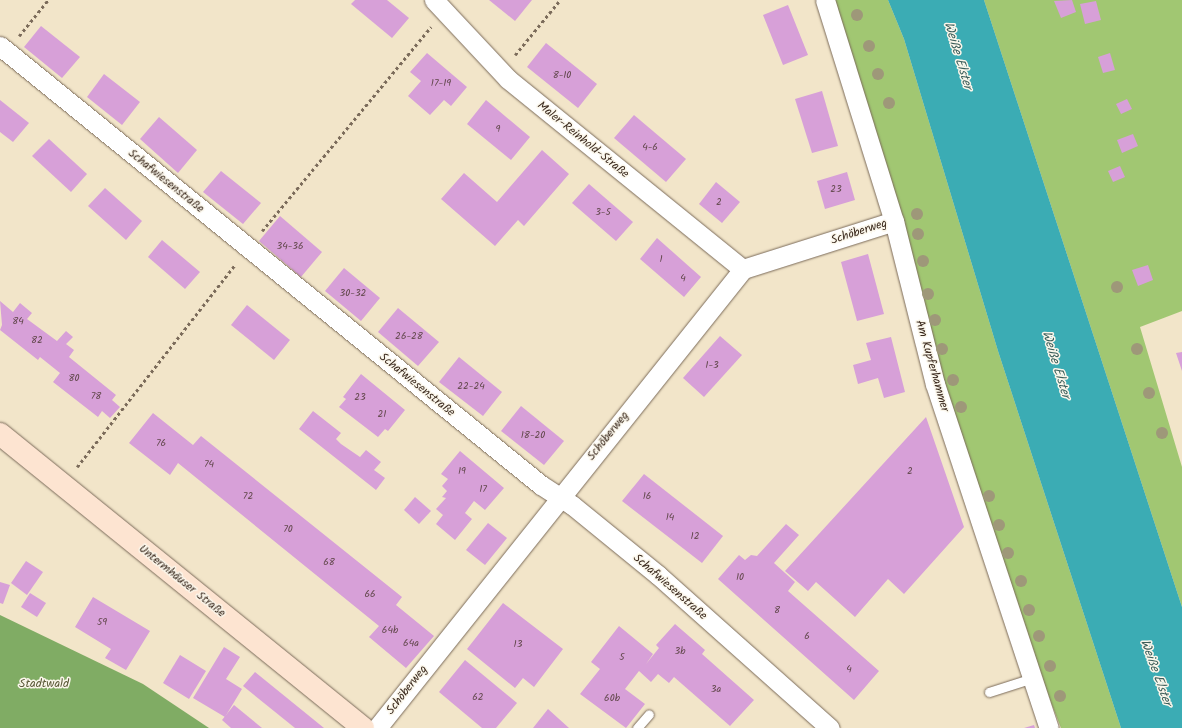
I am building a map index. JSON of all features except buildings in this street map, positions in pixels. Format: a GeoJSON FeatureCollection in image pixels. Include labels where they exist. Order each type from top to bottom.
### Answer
{"type":"FeatureCollection","features":[{"type":"Feature","properties":{"kind":"main road","name":"Untermhäuser Straße"},"geometry":{"type":"LineString","coordinates":[[0,434],[363,728]]}},
{"type":"Feature","properties":{"kind":"street","name":"Maler-Reinhold-Straße"},"geometry":{"type":"LineString","coordinates":[[434,0],[501,72],[743,269]]}},
{"type":"Feature","properties":{"kind":"street","name":"Am Kupferhammer"},"geometry":{"type":"LineString","coordinates":[[825,0],[894,221],[935,384],[1049,728]]}},
{"type":"Feature","properties":{"kind":"street","name":"Schafwiesenstraße"},"geometry":{"type":"LineString","coordinates":[[3,49],[535,480],[559,497],[572,504],[658,575],[830,728]]}},
{"type":"Feature","properties":{"kind":"street","name":"Schöberweg"},"geometry":{"type":"LineString","coordinates":[[377,728],[559,497],[743,269],[894,221]]}},
{"type":"Feature","properties":{"kind":"lane"},"geometry":{"type":"LineString","coordinates":[[989,692],[1033,678]]}},
{"type":"Feature","properties":{"kind":"lane"},"geometry":{"type":"LineString","coordinates":[[637,728],[649,714]]}},
{"type":"Feature","properties":{"kind":"path"},"geometry":{"type":"LineString","coordinates":[[3,49],[48,0]]}},
{"type":"Feature","properties":{"kind":"path"},"geometry":{"type":"LineString","coordinates":[[501,72],[560,0]]}},
{"type":"Feature","properties":{"kind":"green space"},"geometry":{"type":"Polygon","coordinates":[[[835,0],[888,0],[904,39],[998,351],[1121,728],[1061,728],[1050,700],[945,385],[900,218],[835,0]]]}},
{"type":"Feature","properties":{"kind":"green space"},"geometry":{"type":"Polygon","coordinates":[[[984,0],[1182,0],[1182,311],[1140,327],[1182,467],[1182,607],[984,0]]]}},
{"type":"Feature","properties":{"kind":"green space","name":"Stadtwald"},"geometry":{"type":"Polygon","coordinates":[[[0,615],[143,684],[209,728],[0,728],[0,615]]]}},
{"type":"Feature","properties":{"kind":"water","name":"Weiße Elster"},"geometry":{"type":"Polygon","coordinates":[[[888,0],[984,0],[1182,607],[1182,728],[1121,728],[998,351],[904,39],[888,0]]]}}]}
